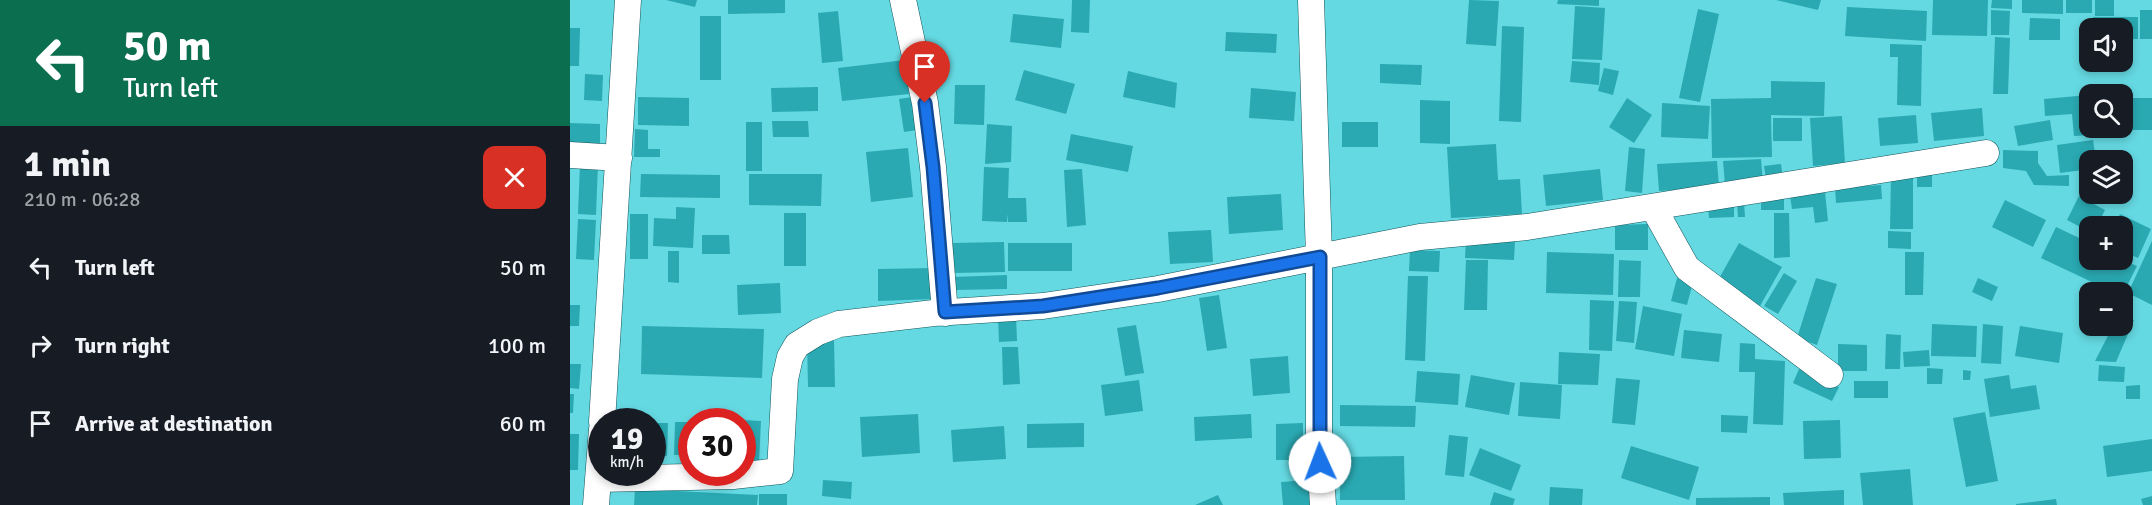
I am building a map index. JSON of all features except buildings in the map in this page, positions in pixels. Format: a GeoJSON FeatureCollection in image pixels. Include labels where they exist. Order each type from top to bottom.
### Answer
{"type":"FeatureCollection","features":[{"type":"Feature","properties":{"kind":"street"},"geometry":{"type":"LineString","coordinates":[[603,408],[628,0]]}},
{"type":"Feature","properties":{"kind":"street"},"geometry":{"type":"LineString","coordinates":[[903,0],[925,103],[933,167],[945,312]]}},
{"type":"Feature","properties":{"kind":"street"},"geometry":{"type":"LineString","coordinates":[[1311,0],[1320,257],[1319,440],[1323,505]]}},
{"type":"Feature","properties":{"kind":"street"},"geometry":{"type":"LineString","coordinates":[[666,478],[734,476],[780,471],[785,379],[790,357],[797,345],[818,332],[839,324],[945,312],[1043,306],[1158,288],[1420,237],[1527,227],[1986,153]]}},
{"type":"Feature","properties":{"kind":"street"},"geometry":{"type":"LineString","coordinates":[[570,155],[619,158]]}},
{"type":"Feature","properties":{"kind":"street"},"geometry":{"type":"LineString","coordinates":[[1653,207],[1687,268],[1830,375]]}},
{"type":"Feature","properties":{"kind":"street"},"geometry":{"type":"LineString","coordinates":[[596,505],[597,486]]}},
{"type":"Feature","properties":{"kind":"route"},"geometry":{"type":"LineString","coordinates":[[925,103],[933,167],[945,312],[1043,306],[1158,288],[1320,257],[1320,462]]}}]}
